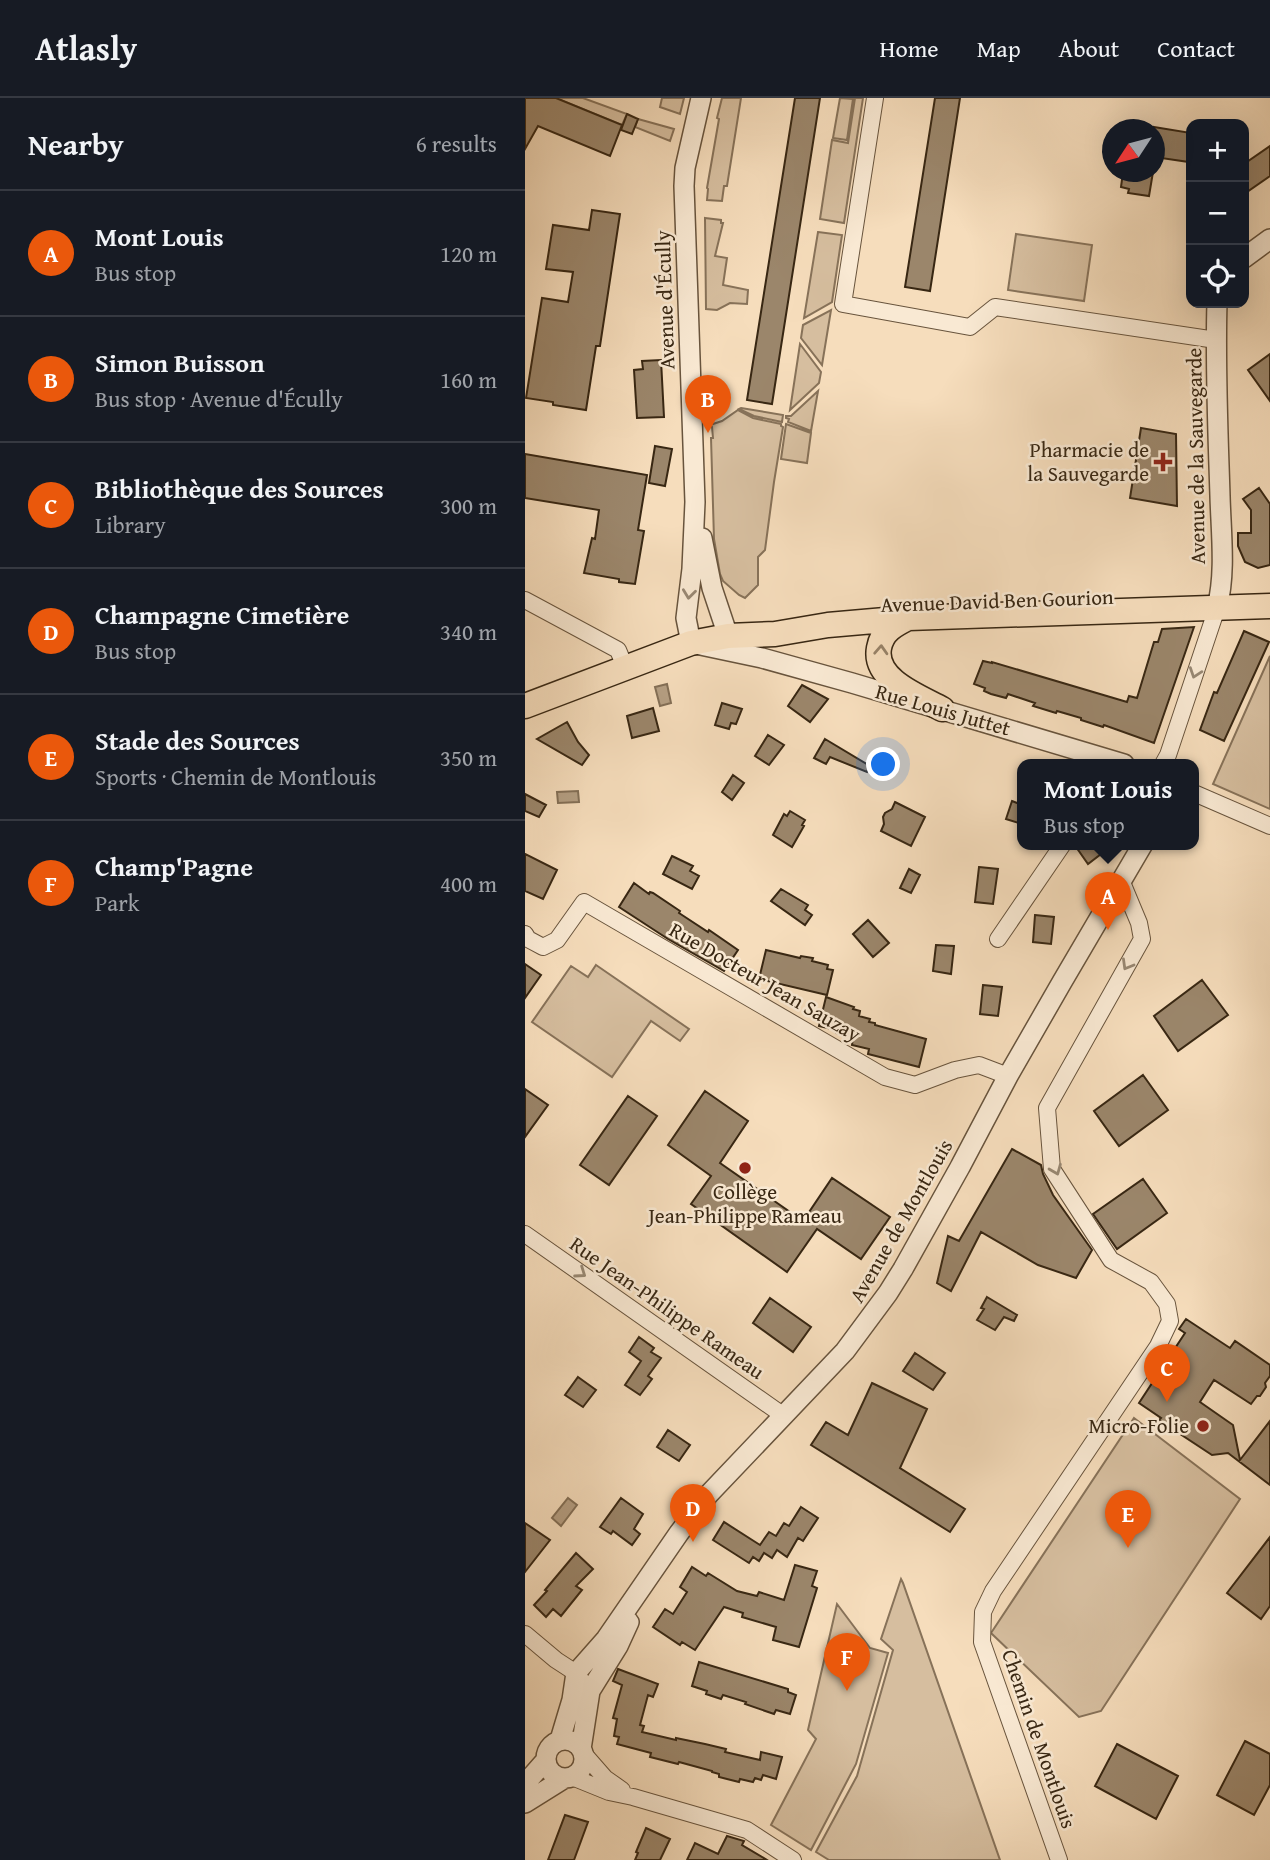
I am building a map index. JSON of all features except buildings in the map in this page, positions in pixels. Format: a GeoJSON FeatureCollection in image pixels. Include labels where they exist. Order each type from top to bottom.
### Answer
{"type":"FeatureCollection","features":[{"type":"Feature","properties":{"kind":"main road","name":"Avenue David Ben Gourion"},"geometry":{"type":"LineString","coordinates":[[691,643],[728,636],[775,634],[828,625],[1219,600],[1270,591]]}},
{"type":"Feature","properties":{"kind":"main road","name":"Avenue David Ben Gourion"},"geometry":{"type":"LineString","coordinates":[[728,636],[772,618],[836,608],[904,604],[1219,600],[1270,606]]}},
{"type":"Feature","properties":{"kind":"main road"},"geometry":{"type":"LineString","coordinates":[[908,618],[891,626],[881,638],[878,653],[881,668],[891,680],[942,709]]}},
{"type":"Feature","properties":{"kind":"main road"},"geometry":{"type":"LineString","coordinates":[[525,706],[691,643]]}},
{"type":"Feature","properties":{"kind":"street","name":"Avenue d'Écully"},"geometry":{"type":"LineString","coordinates":[[691,643],[686,618],[692,569],[695,502],[684,186],[685,168],[701,98]]}},
{"type":"Feature","properties":{"kind":"street"},"geometry":{"type":"LineString","coordinates":[[875,98],[843,304],[969,327],[995,307],[1216,340]]}},
{"type":"Feature","properties":{"kind":"street"},"geometry":{"type":"LineString","coordinates":[[1249,254],[1270,239]]}},
{"type":"Feature","properties":{"kind":"street","name":"Avenue de la Sauvegarde"},"geometry":{"type":"LineString","coordinates":[[1217,308],[1222,539],[1219,600]]}},
{"type":"Feature","properties":{"kind":"street","name":"Avenue d'Écully"},"geometry":{"type":"LineString","coordinates":[[695,502],[707,569],[728,636]]}},
{"type":"Feature","properties":{"kind":"street"},"geometry":{"type":"LineString","coordinates":[[525,600],[618,650],[625,667]]}},
{"type":"Feature","properties":{"kind":"street"},"geometry":{"type":"LineString","coordinates":[[1166,759],[1219,600]]}},
{"type":"Feature","properties":{"kind":"street","name":"Rue Louis Juttet"},"geometry":{"type":"LineString","coordinates":[[728,636],[762,658]]}},
{"type":"Feature","properties":{"kind":"street","name":"Rue Louis Juttet"},"geometry":{"type":"LineString","coordinates":[[691,643],[762,658],[1104,759]]}},
{"type":"Feature","properties":{"kind":"street"},"geometry":{"type":"LineString","coordinates":[[1199,795],[1270,826]]}},
{"type":"Feature","properties":{"kind":"street"},"geometry":{"type":"LineString","coordinates":[[998,939],[1059,850]]}},
{"type":"Feature","properties":{"kind":"street","name":"Avenue de Montlouis"},"geometry":{"type":"LineString","coordinates":[[576,1673],[606,1639],[679,1533],[708,1496],[845,1351],[888,1293],[961,1167],[1008,1076],[1139,850]]}},
{"type":"Feature","properties":{"kind":"street","name":"Chemin de Montlouis"},"geometry":{"type":"LineString","coordinates":[[1059,1860],[982,1642],[983,1612],[992,1591],[1158,1346],[1170,1321],[1167,1304],[1151,1282],[1111,1260],[1052,1169],[1047,1108],[1142,939],[1139,923],[1121,880]]}},
{"type":"Feature","properties":{"kind":"street","name":"Rue Docteur Jean Sauzay"},"geometry":{"type":"LineString","coordinates":[[525,934],[527,939],[543,947],[557,940],[584,902],[885,1077],[915,1085],[955,1070],[979,1065],[1008,1076]]}},
{"type":"Feature","properties":{"kind":"street","name":"Rue Jean-Philippe Rameau"},"geometry":{"type":"LineString","coordinates":[[525,1234],[784,1416]]}},
{"type":"Feature","properties":{"kind":"street","name":"Avenue de Montlouis"},"geometry":{"type":"LineString","coordinates":[[583,1751],[590,1691],[618,1646],[646,1582]]}},
{"type":"Feature","properties":{"kind":"street"},"geometry":{"type":"LineString","coordinates":[[525,1634],[576,1673],[590,1691]]}},
{"type":"Feature","properties":{"kind":"street"},"geometry":{"type":"LineString","coordinates":[[525,1784],[546,1760],[550,1748],[560,1740],[572,1700],[576,1673]]}},
{"type":"Feature","properties":{"kind":"street"},"geometry":{"type":"LineString","coordinates":[[560,1740],[572,1741],[604,1778],[633,1797]]}},
{"type":"Feature","properties":{"kind":"street"},"geometry":{"type":"LineString","coordinates":[[525,1803],[577,1774],[583,1765],[583,1751]]}},
{"type":"Feature","properties":{"kind":"street"},"geometry":{"type":"LineString","coordinates":[[546,1760],[554,1774],[747,1830],[793,1860]]}},
{"type":"Feature","properties":{"kind":"shaded area"},"geometry":{"type":"Polygon","coordinates":[[[556,98],[583,98],[627,114],[622,125],[556,98]]]}},
{"type":"Feature","properties":{"kind":"shaded area"},"geometry":{"type":"Polygon","coordinates":[[[662,98],[684,98],[680,114],[660,107],[662,98]]]}},
{"type":"Feature","properties":{"kind":"shaded area"},"geometry":{"type":"Polygon","coordinates":[[[722,98],[741,98],[727,186],[724,186],[722,201],[707,200],[719,119],[717,118],[722,98]]]}},
{"type":"Feature","properties":{"kind":"shaded area"},"geometry":{"type":"Polygon","coordinates":[[[840,98],[853,99],[847,140],[833,138],[840,98]]]}},
{"type":"Feature","properties":{"kind":"shaded area"},"geometry":{"type":"Polygon","coordinates":[[[855,98],[863,98],[844,223],[820,219],[832,140],[848,143],[855,98]]]}},
{"type":"Feature","properties":{"kind":"shaded area"},"geometry":{"type":"Polygon","coordinates":[[[638,119],[674,129],[670,141],[635,127],[638,119]]]}},
{"type":"Feature","properties":{"kind":"shaded area"},"geometry":{"type":"Polygon","coordinates":[[[705,218],[721,220],[723,223],[715,256],[727,258],[723,285],[748,290],[747,304],[730,303],[717,310],[706,309],[705,218]]]}},
{"type":"Feature","properties":{"kind":"shaded area"},"geometry":{"type":"Polygon","coordinates":[[[818,232],[842,235],[832,302],[804,318],[818,232]]]}},
{"type":"Feature","properties":{"kind":"shaded area"},"geometry":{"type":"Polygon","coordinates":[[[1016,234],[1092,245],[1084,301],[1008,290],[1016,234]]]}},
{"type":"Feature","properties":{"kind":"shaded area"},"geometry":{"type":"Polygon","coordinates":[[[831,310],[822,365],[801,338],[803,325],[831,310]]]}},
{"type":"Feature","properties":{"kind":"shaded area"},"geometry":{"type":"Polygon","coordinates":[[[800,344],[821,372],[819,383],[790,410],[800,344]]]}},
{"type":"Feature","properties":{"kind":"shaded area"},"geometry":{"type":"Polygon","coordinates":[[[818,391],[811,431],[788,422],[786,416],[791,416],[818,391]]]}},
{"type":"Feature","properties":{"kind":"shaded area"},"geometry":{"type":"Polygon","coordinates":[[[739,409],[783,415],[782,422],[754,416],[739,409]]]}},
{"type":"Feature","properties":{"kind":"shaded area"},"geometry":{"type":"Polygon","coordinates":[[[738,410],[753,418],[781,424],[783,427],[765,550],[758,557],[758,585],[745,598],[723,581],[714,539],[713,438],[710,425],[722,421],[738,410]]]}},
{"type":"Feature","properties":{"kind":"shaded area"},"geometry":{"type":"Polygon","coordinates":[[[786,424],[811,433],[807,463],[781,459],[786,424]]]}},
{"type":"Feature","properties":{"kind":"shaded area"},"geometry":{"type":"Polygon","coordinates":[[[1270,656],[1270,809],[1213,784],[1270,656]]]}},
{"type":"Feature","properties":{"kind":"shaded area"},"geometry":{"type":"Polygon","coordinates":[[[667,684],[671,703],[660,706],[655,687],[667,684]]]}},
{"type":"Feature","properties":{"kind":"shaded area"},"geometry":{"type":"Polygon","coordinates":[[[578,791],[579,802],[558,803],[557,792],[578,791]]]}},
{"type":"Feature","properties":{"kind":"shaded area"},"geometry":{"type":"Polygon","coordinates":[[[596,965],[689,1029],[680,1041],[651,1021],[612,1077],[532,1022],[571,966],[588,977],[596,965]]]}},
{"type":"Feature","properties":{"kind":"shaded area"},"geometry":{"type":"Polygon","coordinates":[[[1134,1418],[1240,1499],[1101,1711],[1079,1717],[991,1633],[1134,1418]]]}},
{"type":"Feature","properties":{"kind":"shaded area"},"geometry":{"type":"Polygon","coordinates":[[[568,1498],[577,1505],[561,1526],[552,1518],[568,1498]]]}},
{"type":"Feature","properties":{"kind":"shaded area"},"geometry":{"type":"Polygon","coordinates":[[[901,1579],[1000,1860],[829,1860],[816,1852],[857,1776],[893,1650],[881,1639],[901,1579]]]}},
{"type":"Feature","properties":{"kind":"shaded area"},"geometry":{"type":"Polygon","coordinates":[[[837,1604],[870,1648],[888,1653],[856,1764],[811,1850],[771,1825],[816,1739],[808,1730],[837,1604]]]}},
{"type":"Feature","properties":{"kind":"place","name":"Simon Buisson"},"geometry":{"type":"Point","coordinates":[708,433]}},
{"type":"Feature","properties":{"kind":"place","name":"Pharmacie de la Sauvegarde"},"geometry":{"type":"Point","coordinates":[1163,462]}},
{"type":"Feature","properties":{"kind":"place","name":"Mont Louis"},"geometry":{"type":"Point","coordinates":[1108,930]}},
{"type":"Feature","properties":{"kind":"place","name":"Collège Jean-Philippe Rameau"},"geometry":{"type":"Point","coordinates":[745,1168]}},
{"type":"Feature","properties":{"kind":"place","name":"Bibliothèque des Sources"},"geometry":{"type":"Point","coordinates":[1167,1402]}},
{"type":"Feature","properties":{"kind":"place","name":"Micro-Folie"},"geometry":{"type":"Point","coordinates":[1203,1426]}},
{"type":"Feature","properties":{"kind":"place","name":"Champagne Cimetière"},"geometry":{"type":"Point","coordinates":[693,1542]}},
{"type":"Feature","properties":{"kind":"place","name":"Stade des Sources"},"geometry":{"type":"Point","coordinates":[1128,1548]}},
{"type":"Feature","properties":{"kind":"place","name":"Champ'Pagne"},"geometry":{"type":"Point","coordinates":[847,1691]}}]}
